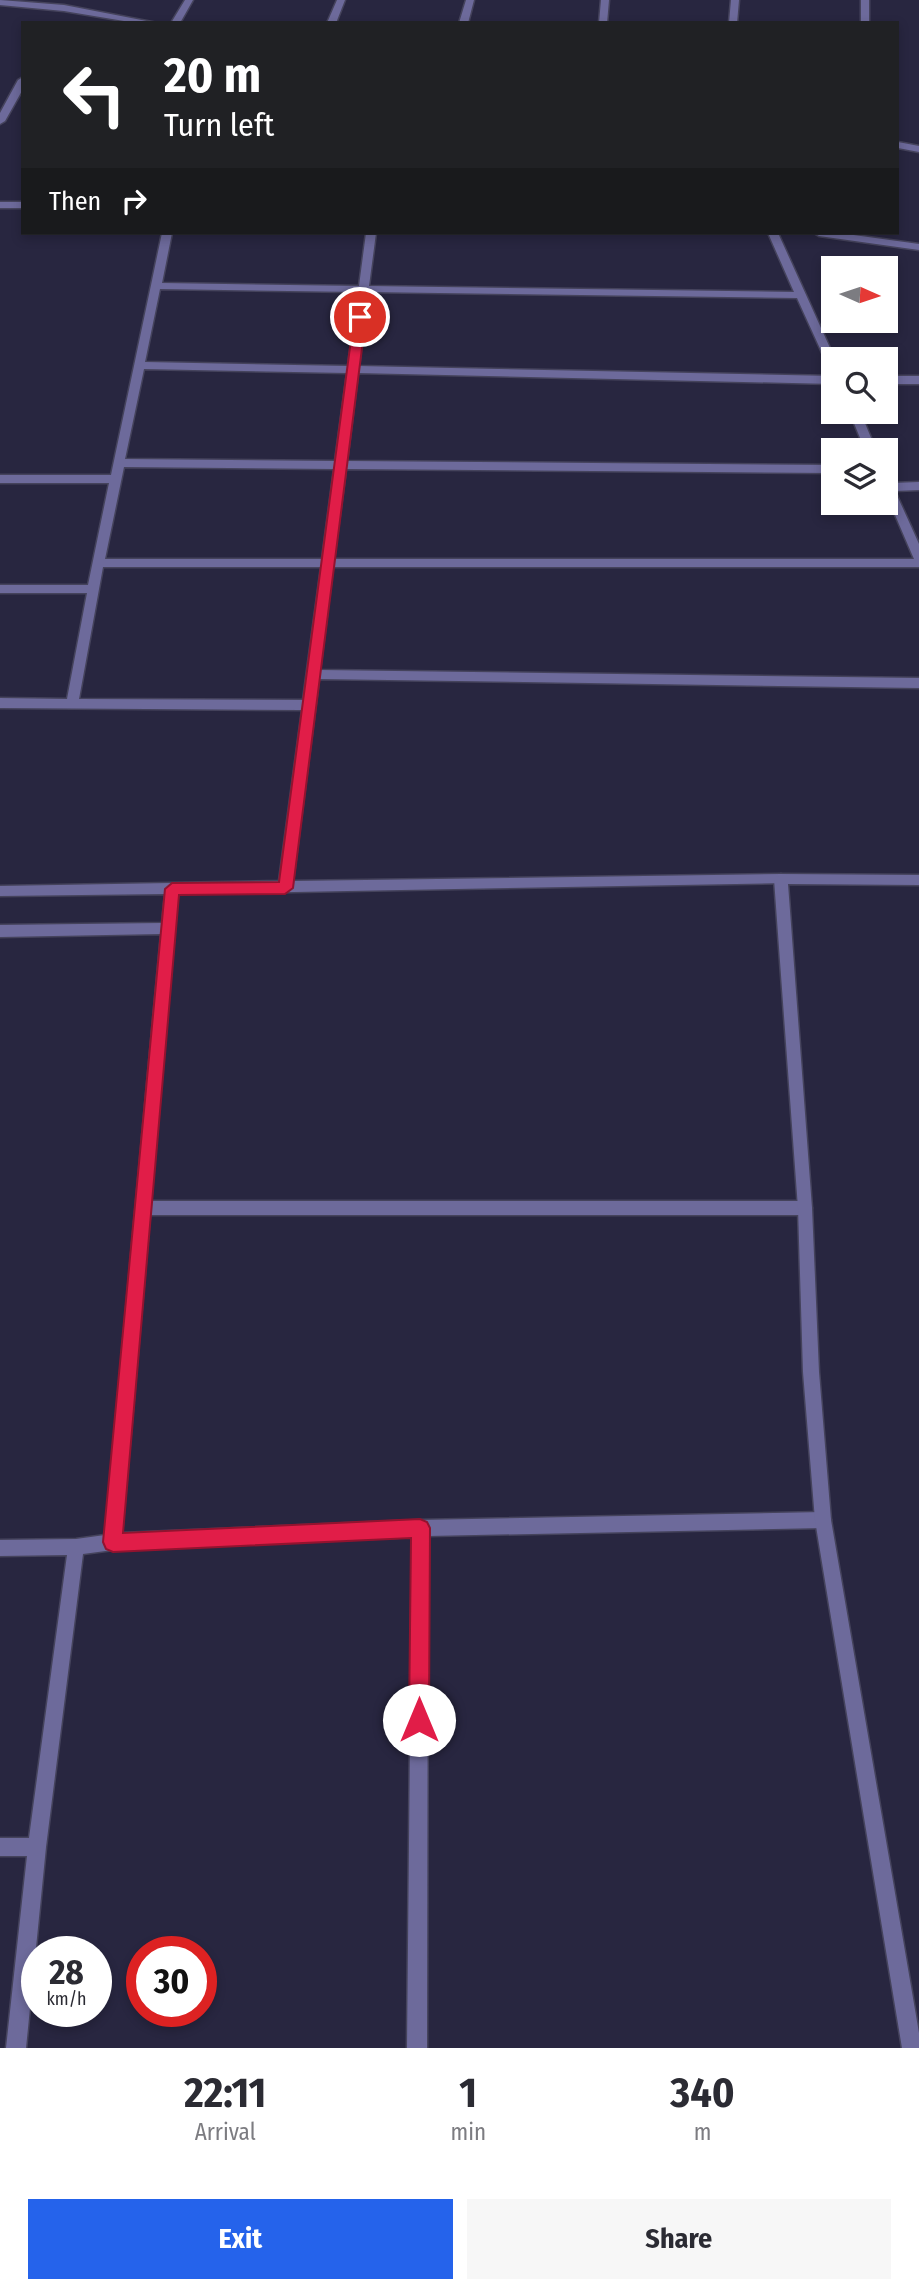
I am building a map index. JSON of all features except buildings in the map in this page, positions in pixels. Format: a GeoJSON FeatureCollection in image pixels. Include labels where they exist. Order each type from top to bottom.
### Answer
{"type":"FeatureCollection","features":[{"type":"Feature","properties":{"kind":"street"},"geometry":{"type":"LineString","coordinates":[[176,21],[189,0]]}},
{"type":"Feature","properties":{"kind":"street"},"geometry":{"type":"LineString","coordinates":[[332,21],[341,0]]}},
{"type":"Feature","properties":{"kind":"street"},"geometry":{"type":"LineString","coordinates":[[464,21],[470,0]]}},
{"type":"Feature","properties":{"kind":"street"},"geometry":{"type":"LineString","coordinates":[[603,21],[605,0]]}},
{"type":"Feature","properties":{"kind":"street"},"geometry":{"type":"LineString","coordinates":[[733,21],[735,0]]}},
{"type":"Feature","properties":{"kind":"street"},"geometry":{"type":"LineString","coordinates":[[865,0],[865,21]]}},
{"type":"Feature","properties":{"kind":"street"},"geometry":{"type":"LineString","coordinates":[[0,2],[64,8],[141,21]]}},
{"type":"Feature","properties":{"kind":"street"},"geometry":{"type":"LineString","coordinates":[[0,121],[21,84]]}},
{"type":"Feature","properties":{"kind":"street"},"geometry":{"type":"LineString","coordinates":[[899,145],[919,149]]}},
{"type":"Feature","properties":{"kind":"street"},"geometry":{"type":"LineString","coordinates":[[0,205],[21,205]]}},
{"type":"Feature","properties":{"kind":"street"},"geometry":{"type":"LineString","coordinates":[[72,704],[118,463],[167,235]]}},
{"type":"Feature","properties":{"kind":"street"},"geometry":{"type":"LineString","coordinates":[[285,888],[371,235]]}},
{"type":"Feature","properties":{"kind":"street"},"geometry":{"type":"LineString","coordinates":[[774,235],[824,347]]}},
{"type":"Feature","properties":{"kind":"street"},"geometry":{"type":"LineString","coordinates":[[833,235],[919,247]]}},
{"type":"Feature","properties":{"kind":"street"},"geometry":{"type":"LineString","coordinates":[[156,286],[801,295]]}},
{"type":"Feature","properties":{"kind":"street"},"geometry":{"type":"LineString","coordinates":[[139,365],[352,372],[821,380]]}},
{"type":"Feature","properties":{"kind":"street"},"geometry":{"type":"LineString","coordinates":[[898,380],[919,380]]}},
{"type":"Feature","properties":{"kind":"street"},"geometry":{"type":"LineString","coordinates":[[118,463],[821,469]]}},
{"type":"Feature","properties":{"kind":"street"},"geometry":{"type":"LineString","coordinates":[[0,479],[115,479]]}},
{"type":"Feature","properties":{"kind":"street"},"geometry":{"type":"LineString","coordinates":[[898,485],[919,486]]}},
{"type":"Feature","properties":{"kind":"street"},"geometry":{"type":"LineString","coordinates":[[898,510],[919,557]]}},
{"type":"Feature","properties":{"kind":"street"},"geometry":{"type":"LineString","coordinates":[[98,563],[919,563]]}},
{"type":"Feature","properties":{"kind":"street"},"geometry":{"type":"LineString","coordinates":[[0,589],[93,589]]}},
{"type":"Feature","properties":{"kind":"street"},"geometry":{"type":"LineString","coordinates":[[313,674],[919,683]]}},
{"type":"Feature","properties":{"kind":"street"},"geometry":{"type":"LineString","coordinates":[[0,703],[309,705]]}},
{"type":"Feature","properties":{"kind":"street"},"geometry":{"type":"LineString","coordinates":[[781,879],[804,1208],[811,1372],[823,1520],[912,2048]]}},
{"type":"Feature","properties":{"kind":"street"},"geometry":{"type":"LineString","coordinates":[[0,891],[781,879],[919,880]]}},
{"type":"Feature","properties":{"kind":"street"},"geometry":{"type":"LineString","coordinates":[[113,1542],[172,889]]}},
{"type":"Feature","properties":{"kind":"street"},"geometry":{"type":"LineString","coordinates":[[0,931],[169,928]]}},
{"type":"Feature","properties":{"kind":"street"},"geometry":{"type":"LineString","coordinates":[[143,1208],[804,1208]]}},
{"type":"Feature","properties":{"kind":"street"},"geometry":{"type":"LineString","coordinates":[[0,1548],[76,1547],[113,1542],[420,1528],[823,1520]]}},
{"type":"Feature","properties":{"kind":"street"},"geometry":{"type":"LineString","coordinates":[[417,2048],[420,1528]]}},
{"type":"Feature","properties":{"kind":"street"},"geometry":{"type":"LineString","coordinates":[[16,2048],[37,1847],[76,1547]]}},
{"type":"Feature","properties":{"kind":"street"},"geometry":{"type":"LineString","coordinates":[[0,1847],[37,1847]]}},
{"type":"Feature","properties":{"kind":"route"},"geometry":{"type":"LineString","coordinates":[[360,317],[285,888],[172,889],[113,1542],[420,1528],[419,1720]]}}]}
